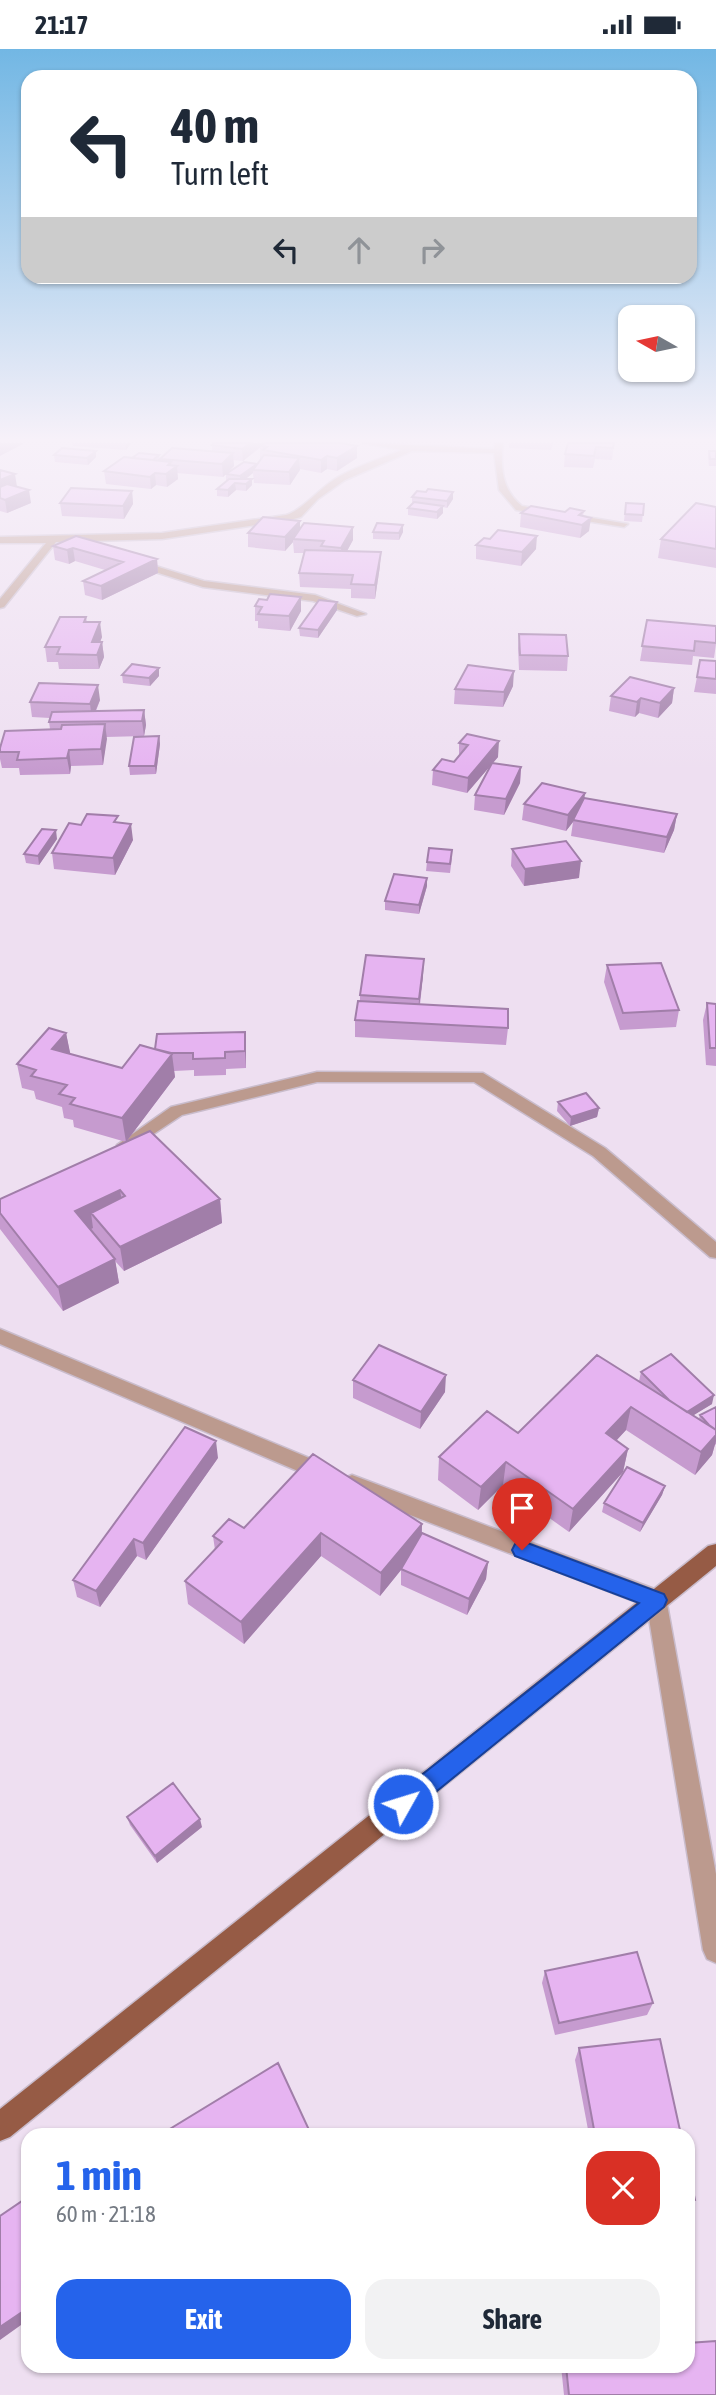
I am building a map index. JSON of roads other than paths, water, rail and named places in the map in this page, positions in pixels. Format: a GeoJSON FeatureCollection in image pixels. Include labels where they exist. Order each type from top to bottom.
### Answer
{"type":"FeatureCollection","features":[{"type":"Feature","properties":{"kind":"main road"},"geometry":{"type":"LineString","coordinates":[[0,2127],[716,1553]]}},
{"type":"Feature","properties":{"kind":"street"},"geometry":{"type":"LineString","coordinates":[[0,605],[43,552]]}},
{"type":"Feature","properties":{"kind":"street"},"geometry":{"type":"LineString","coordinates":[[131,562],[203,585],[315,598],[361,614]]}},
{"type":"Feature","properties":{"kind":"street"},"geometry":{"type":"LineString","coordinates":[[111,1152],[136,1139],[177,1111],[317,1077],[477,1076],[599,1152],[716,1252]]}},
{"type":"Feature","properties":{"kind":"street"},"geometry":{"type":"LineString","coordinates":[[0,1336],[172,1407],[300,1464],[657,1600],[716,1950]]}}]}
